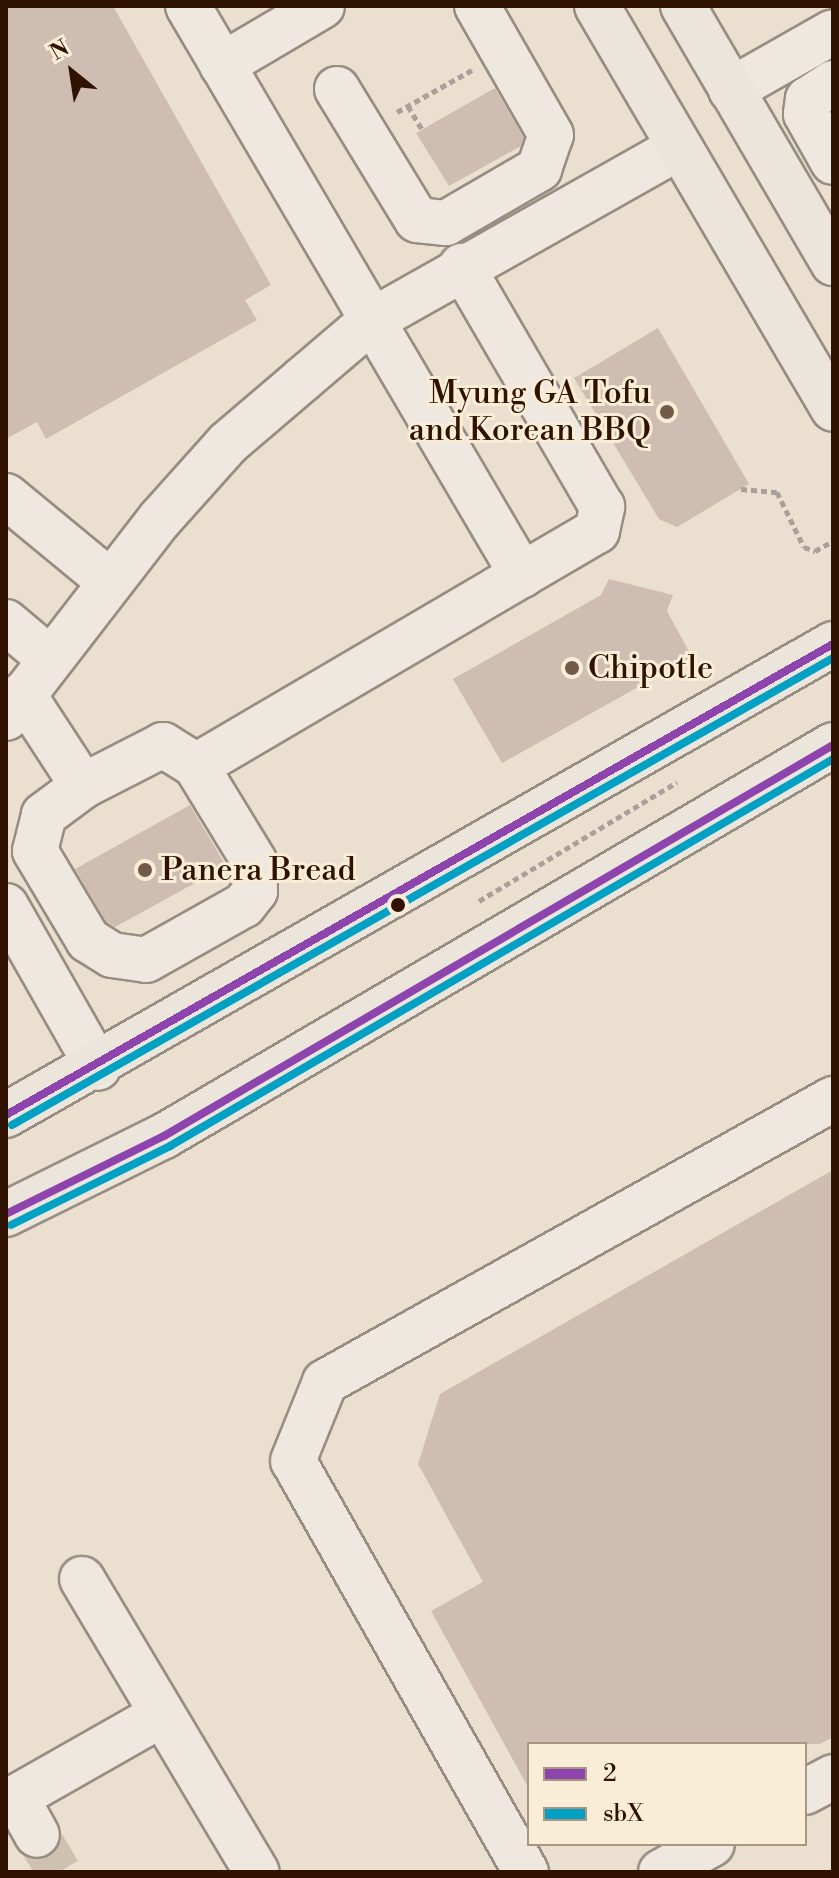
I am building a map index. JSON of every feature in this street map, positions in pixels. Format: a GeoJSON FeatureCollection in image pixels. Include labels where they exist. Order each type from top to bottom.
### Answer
{"type":"FeatureCollection","features":[{"type":"Feature","properties":{"kind":"main road"},"geometry":{"type":"LineString","coordinates":[[597,6],[833,409]]}},
{"type":"Feature","properties":{"kind":"main road"},"geometry":{"type":"LineString","coordinates":[[683,6],[832,260]]}},
{"type":"Feature","properties":{"kind":"main road"},"geometry":{"type":"LineString","coordinates":[[6,1115],[98,1068],[833,644]]}},
{"type":"Feature","properties":{"kind":"main road"},"geometry":{"type":"LineString","coordinates":[[6,1214],[164,1136],[833,745]]}},
{"type":"Feature","properties":{"kind":"street"},"geometry":{"type":"LineString","coordinates":[[188,6],[522,575]]}},
{"type":"Feature","properties":{"kind":"street"},"geometry":{"type":"LineString","coordinates":[[222,65],[322,6]]}},
{"type":"Feature","properties":{"kind":"street"},"geometry":{"type":"LineString","coordinates":[[337,89],[407,212],[428,224],[460,215],[539,169],[551,147],[547,123],[477,6]]}},
{"type":"Feature","properties":{"kind":"street"},"geometry":{"type":"LineString","coordinates":[[731,90],[828,45]]}},
{"type":"Feature","properties":{"kind":"street"},"geometry":{"type":"LineString","coordinates":[[833,83],[808,99],[806,114],[833,162]]}},
{"type":"Feature","properties":{"kind":"street"},"geometry":{"type":"LineString","coordinates":[[83,786],[15,706],[109,581],[228,443],[371,321],[462,266],[678,148]]}},
{"type":"Feature","properties":{"kind":"street"},"geometry":{"type":"LineString","coordinates":[[196,766],[597,531],[602,507],[462,266]]}},
{"type":"Feature","properties":{"kind":"street"},"geometry":{"type":"LineString","coordinates":[[6,496],[109,581]]}},
{"type":"Feature","properties":{"kind":"street"},"geometry":{"type":"LineString","coordinates":[[6,622],[50,659]]}},
{"type":"Feature","properties":{"kind":"street"},"geometry":{"type":"LineString","coordinates":[[163,745],[196,766],[254,861],[255,891],[244,905],[146,960],[112,955],[88,940],[35,851],[44,815],[83,786],[163,745]]}},
{"type":"Feature","properties":{"kind":"street"},"geometry":{"type":"LineString","coordinates":[[6,906],[98,1068]]}},
{"type":"Feature","properties":{"kind":"street"},"geometry":{"type":"LineString","coordinates":[[526,1872],[293,1461],[325,1382],[833,1099]]}},
{"type":"Feature","properties":{"kind":"street"},"geometry":{"type":"LineString","coordinates":[[82,1579],[257,1872]]}},
{"type":"Feature","properties":{"kind":"street"},"geometry":{"type":"LineString","coordinates":[[37,1835],[11,1800],[161,1715]]}},
{"type":"Feature","properties":{"kind":"street"},"geometry":{"type":"LineString","coordinates":[[807,1791],[833,1777]]}},
{"type":"Feature","properties":{"kind":"street"},"geometry":{"type":"LineString","coordinates":[[661,1872],[708,1846]]}},
{"type":"Feature","properties":{"kind":"path"},"geometry":{"type":"LineString","coordinates":[[362,132],[505,51]]}},
{"type":"Feature","properties":{"kind":"path"},"geometry":{"type":"LineString","coordinates":[[408,106],[422,129]]}},
{"type":"Feature","properties":{"kind":"path"},"geometry":{"type":"LineString","coordinates":[[741,489],[777,492],[804,547],[815,551],[833,541]]}},
{"type":"Feature","properties":{"kind":"path"},"geometry":{"type":"LineString","coordinates":[[479,901],[683,778]]}},
{"type":"Feature","properties":{"kind":"building"},"geometry":{"type":"Polygon","coordinates":[[[6,6],[113,6],[271,285],[245,300],[257,320],[46,439],[37,422],[6,439],[6,6]]]}},
{"type":"Feature","properties":{"kind":"building"},"geometry":{"type":"Polygon","coordinates":[[[495,88],[524,138],[521,146],[449,186],[416,133],[495,88]]]}},
{"type":"Feature","properties":{"kind":"building"},"geometry":{"type":"Polygon","coordinates":[[[658,328],[749,484],[677,527],[659,519],[574,378],[658,328]]]}},
{"type":"Feature","properties":{"kind":"building","name":"Chipotle"},"geometry":{"type":"Polygon","coordinates":[[[609,579],[673,595],[667,611],[692,657],[502,763],[453,679],[601,595],[609,579]]]}},
{"type":"Feature","properties":{"kind":"building","name":"Panera Bread"},"geometry":{"type":"Polygon","coordinates":[[[190,805],[226,866],[115,927],[106,922],[75,869],[190,805]]]}},
{"type":"Feature","properties":{"kind":"building"},"geometry":{"type":"Polygon","coordinates":[[[833,1170],[833,1737],[820,1744],[527,1742],[527,1785],[431,1611],[483,1582],[418,1464],[440,1394],[833,1170]]]}},
{"type":"Feature","properties":{"kind":"tunnel"},"geometry":{"type":"LineString","coordinates":[[37,1835],[59,1872]]}},
{"type":"Feature","properties":{"kind":"transit line","name":"2"},"geometry":{"type":"LineString","coordinates":[[6,1115],[833,644]]}},
{"type":"Feature","properties":{"kind":"transit line","name":"sbX"},"geometry":{"type":"LineString","coordinates":[[12,1125],[833,658]]}},
{"type":"Feature","properties":{"kind":"transit line","name":"2"},"geometry":{"type":"LineString","coordinates":[[6,1214],[164,1136],[833,745]]}},
{"type":"Feature","properties":{"kind":"transit line","name":"sbX"},"geometry":{"type":"LineString","coordinates":[[11,1225],[170,1146],[833,759]]}},
{"type":"Feature","properties":{"kind":"place","name":"Myung GA Tofu and Korean BBQ"},"geometry":{"type":"Point","coordinates":[667,412]}},
{"type":"Feature","properties":{"kind":"place","name":"Chipotle"},"geometry":{"type":"Point","coordinates":[572,668]}},
{"type":"Feature","properties":{"kind":"place","name":"Panera Bread"},"geometry":{"type":"Point","coordinates":[145,870]}}]}
